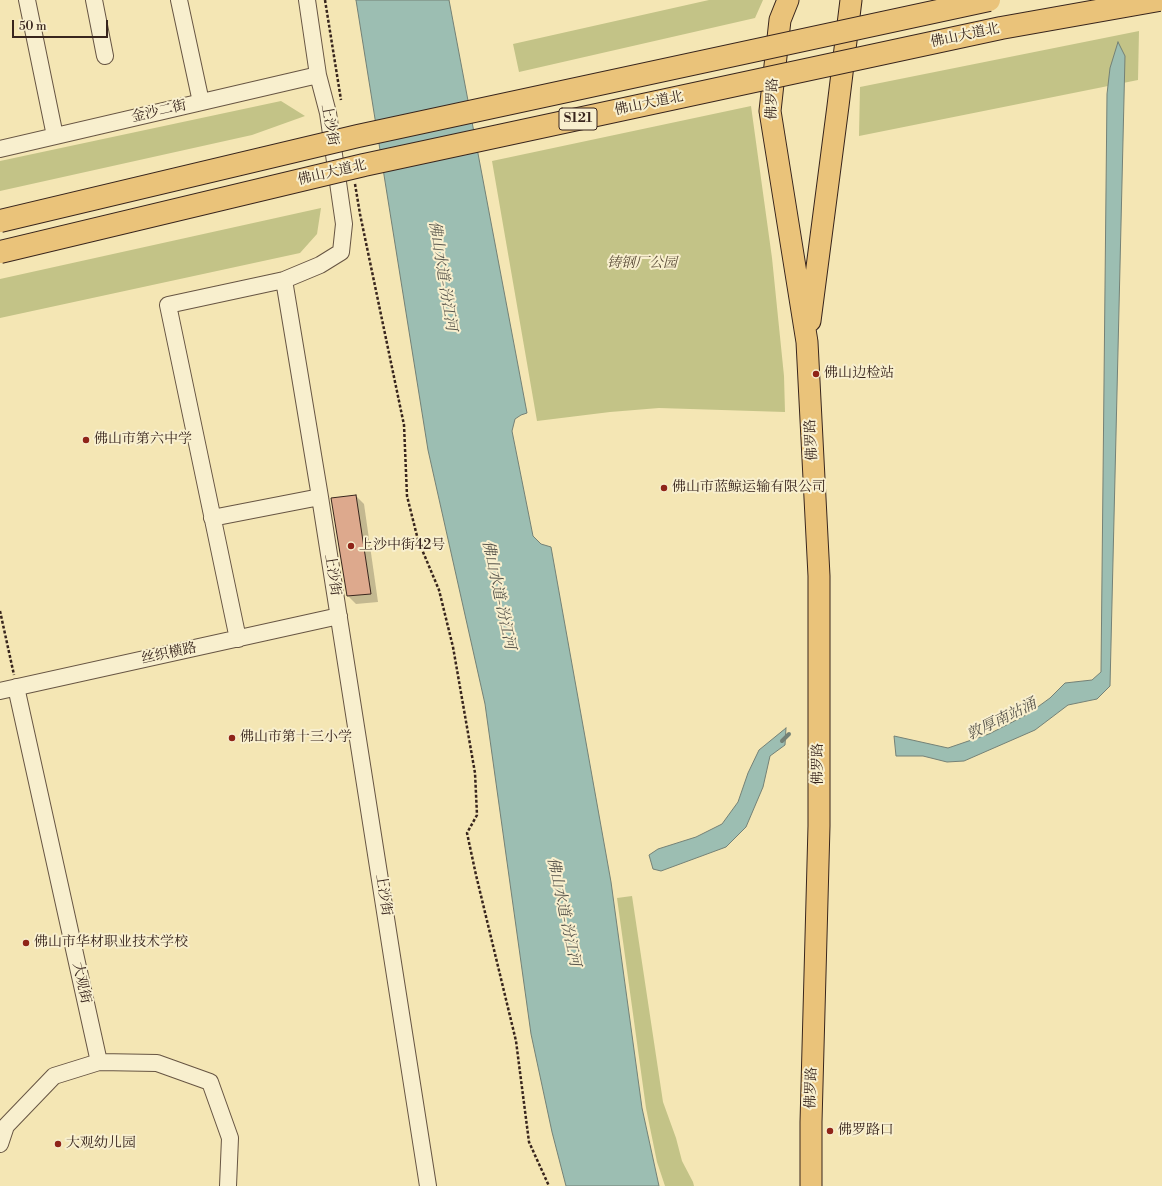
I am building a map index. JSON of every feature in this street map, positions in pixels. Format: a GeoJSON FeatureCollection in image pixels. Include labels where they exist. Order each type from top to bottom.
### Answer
{"type":"FeatureCollection","features":[{"type":"Feature","properties":{"kind":"highway","name":"S121"},"geometry":{"type":"LineString","coordinates":[[0,220],[358,136],[989,0]]}},
{"type":"Feature","properties":{"kind":"highway","name":"佛山大道北"},"geometry":{"type":"LineString","coordinates":[[0,252],[380,162],[1001,28],[1160,0]]}},
{"type":"Feature","properties":{"kind":"main road","name":"佛罗路"},"geometry":{"type":"LineString","coordinates":[[788,0],[780,20],[770,111],[807,342],[820,576],[819,826],[811,1122],[811,1186]]}},
{"type":"Feature","properties":{"kind":"main road","name":"佛罗路"},"geometry":{"type":"LineString","coordinates":[[807,342],[851,0]]}},
{"type":"Feature","properties":{"kind":"street"},"geometry":{"type":"LineString","coordinates":[[27,0],[55,136]]}},
{"type":"Feature","properties":{"kind":"street"},"geometry":{"type":"LineString","coordinates":[[94,0],[105,56]]}},
{"type":"Feature","properties":{"kind":"street"},"geometry":{"type":"LineString","coordinates":[[179,0],[201,102]]}},
{"type":"Feature","properties":{"kind":"street","name":"上沙街"},"geometry":{"type":"LineString","coordinates":[[307,0],[318,75],[328,112],[344,224],[342,252],[320,265],[284,280],[339,616],[428,1186]]}},
{"type":"Feature","properties":{"kind":"street","name":"金沙二街"},"geometry":{"type":"LineString","coordinates":[[0,149],[318,75]]}},
{"type":"Feature","properties":{"kind":"street"},"geometry":{"type":"LineString","coordinates":[[238,638],[168,304],[284,280]]}},
{"type":"Feature","properties":{"kind":"street"},"geometry":{"type":"LineString","coordinates":[[212,518],[320,497]]}},
{"type":"Feature","properties":{"kind":"street","name":"丝织横路"},"geometry":{"type":"LineString","coordinates":[[0,691],[339,616]]}},
{"type":"Feature","properties":{"kind":"street","name":"大观街"},"geometry":{"type":"LineString","coordinates":[[16,687],[99,1062]]}},
{"type":"Feature","properties":{"kind":"street"},"geometry":{"type":"LineString","coordinates":[[0,1144],[6,1126],[54,1076],[99,1062],[157,1063],[210,1082],[230,1138],[228,1186]]}},
{"type":"Feature","properties":{"kind":"path"},"geometry":{"type":"LineString","coordinates":[[325,0],[341,104]]}},
{"type":"Feature","properties":{"kind":"path"},"geometry":{"type":"LineString","coordinates":[[354,182],[404,425],[407,496],[418,540],[439,590],[453,647],[475,773],[477,815],[467,833],[477,882],[516,1041],[529,1142],[549,1186]]}},
{"type":"Feature","properties":{"kind":"path"},"geometry":{"type":"LineString","coordinates":[[0,611],[16,687]]}},
{"type":"Feature","properties":{"kind":"green space"},"geometry":{"type":"Polygon","coordinates":[[[709,0],[763,0],[755,18],[519,72],[513,44],[709,0]]]}},
{"type":"Feature","properties":{"kind":"green space"},"geometry":{"type":"Polygon","coordinates":[[[1139,31],[1138,80],[859,136],[860,87],[1139,31]]]}},
{"type":"Feature","properties":{"kind":"green space"},"geometry":{"type":"Polygon","coordinates":[[[281,101],[305,116],[252,135],[0,191],[0,161],[281,101]]]}},
{"type":"Feature","properties":{"kind":"green space","name":"铸钢厂公园"},"geometry":{"type":"Polygon","coordinates":[[[751,106],[772,258],[784,376],[785,412],[659,408],[610,412],[537,421],[492,161],[751,106]]]}},
{"type":"Feature","properties":{"kind":"green space"},"geometry":{"type":"Polygon","coordinates":[[[321,208],[317,234],[300,253],[0,318],[0,279],[321,208]]]}},
{"type":"Feature","properties":{"kind":"green space"},"geometry":{"type":"Polygon","coordinates":[[[632,896],[663,1102],[676,1138],[682,1161],[694,1186],[665,1186],[657,1162],[646,1108],[617,898],[632,896]]]}},
{"type":"Feature","properties":{"kind":"water","name":"佛山水道-汾江河"},"geometry":{"type":"Polygon","coordinates":[[[356,0],[449,0],[527,413],[515,419],[512,431],[533,536],[541,544],[551,547],[611,882],[642,1108],[659,1186],[566,1186],[552,1132],[531,1034],[485,704],[428,450],[356,0]]]}},
{"type":"Feature","properties":{"kind":"water"},"geometry":{"type":"Polygon","coordinates":[[[1118,42],[1125,56],[1110,686],[1097,699],[1068,705],[1035,730],[964,761],[947,762],[923,756],[896,756],[894,736],[948,748],[989,734],[1028,714],[1050,698],[1065,683],[1092,680],[1101,672],[1107,94],[1110,68],[1118,42]]]}},
{"type":"Feature","properties":{"kind":"water"},"geometry":{"type":"Polygon","coordinates":[[[786,728],[785,745],[770,756],[763,787],[746,827],[726,847],[661,871],[653,869],[649,855],[658,849],[696,837],[722,824],[738,802],[748,773],[759,750],[786,728]]]}},
{"type":"Feature","properties":{"kind":"building","name":"上沙中街42号"},"geometry":{"type":"Polygon","coordinates":[[[356,495],[371,594],[347,596],[331,498],[356,495]]]}},
{"type":"Feature","properties":{"kind":"waterway","name":"敦厚南站涌"},"geometry":{"type":"LineString","coordinates":[[782,741],[789,734]]}},
{"type":"Feature","properties":{"kind":"place","name":"佛山边检站"},"geometry":{"type":"Point","coordinates":[816,374]}},
{"type":"Feature","properties":{"kind":"place","name":"佛山市第六中学"},"geometry":{"type":"Point","coordinates":[86,440]}},
{"type":"Feature","properties":{"kind":"place","name":"佛山市蓝鲸运输有限公司"},"geometry":{"type":"Point","coordinates":[664,488]}},
{"type":"Feature","properties":{"kind":"place","name":"上沙中街42号"},"geometry":{"type":"Point","coordinates":[351,546]}},
{"type":"Feature","properties":{"kind":"place","name":"佛山市第十三小学"},"geometry":{"type":"Point","coordinates":[232,738]}},
{"type":"Feature","properties":{"kind":"place","name":"佛山市华材职业技术学校"},"geometry":{"type":"Point","coordinates":[26,943]}},
{"type":"Feature","properties":{"kind":"place","name":"佛罗路口"},"geometry":{"type":"Point","coordinates":[830,1131]}},
{"type":"Feature","properties":{"kind":"place","name":"大观幼儿园"},"geometry":{"type":"Point","coordinates":[58,1144]}}]}
